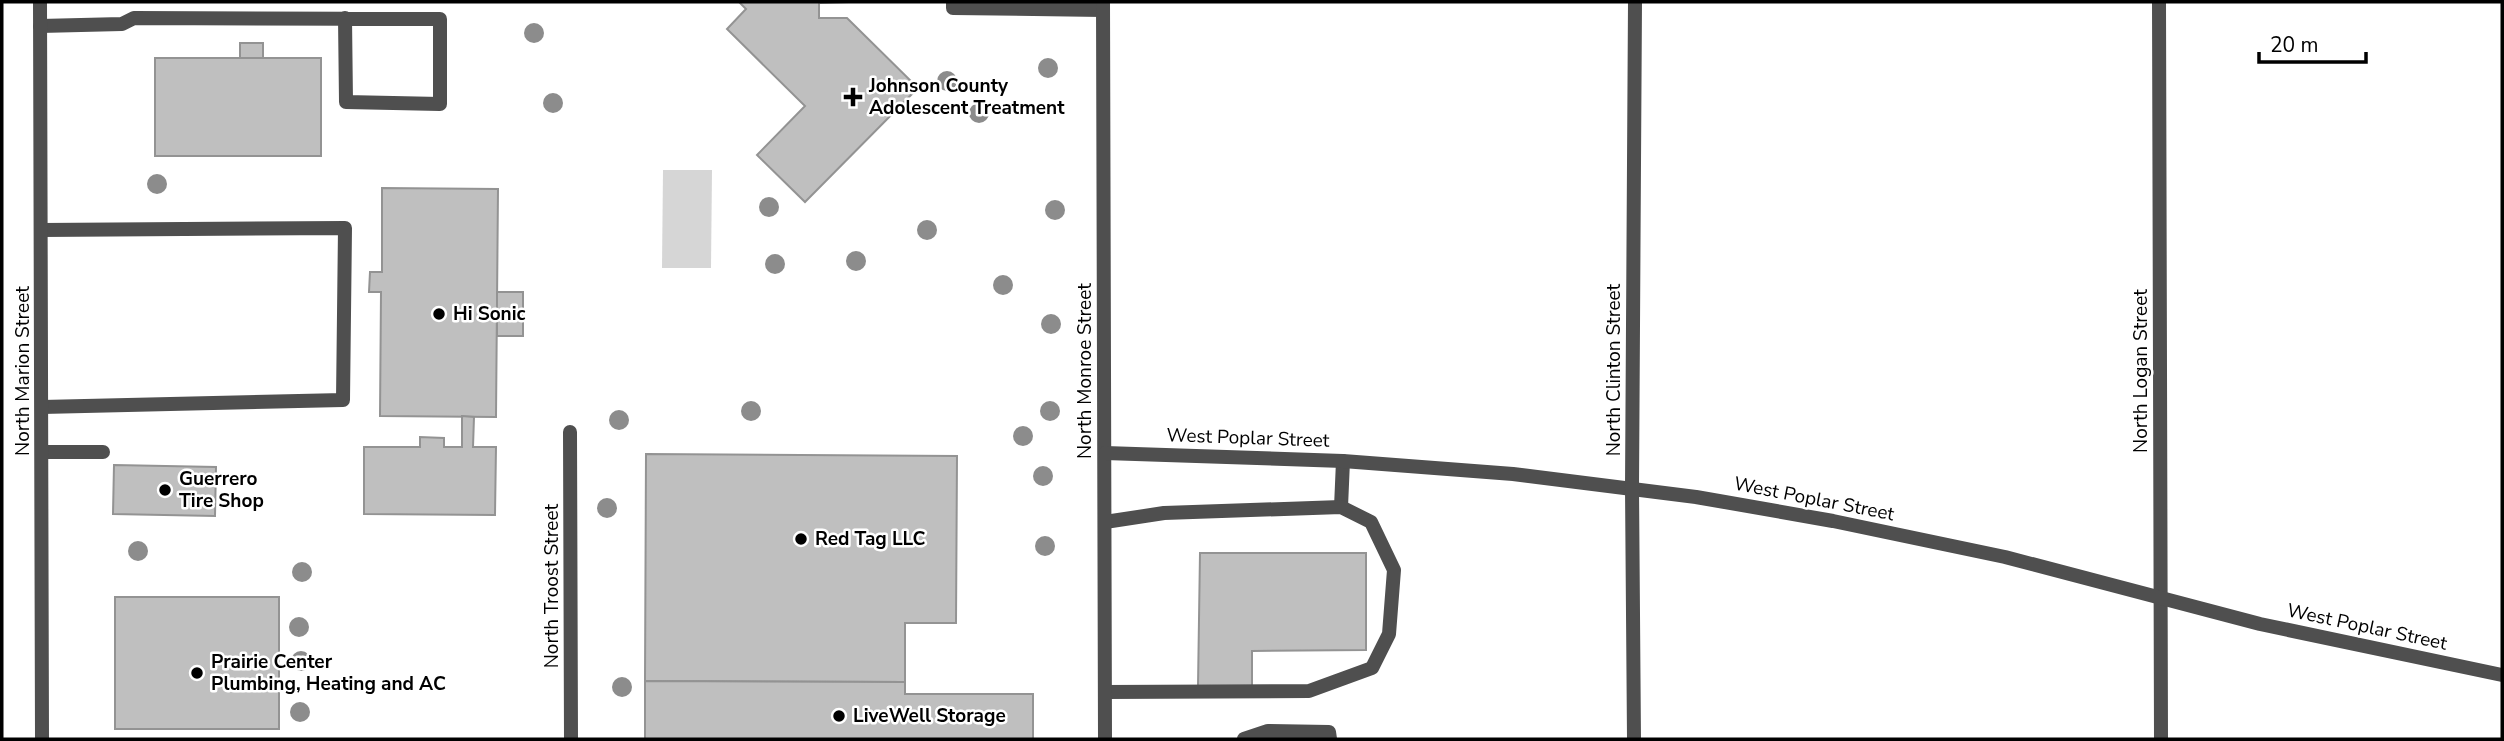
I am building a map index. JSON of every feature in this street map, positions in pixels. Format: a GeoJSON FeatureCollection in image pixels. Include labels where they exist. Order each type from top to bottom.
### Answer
{"type":"FeatureCollection","features":[{"type":"Feature","properties":{"kind":"street","name":"North Marion Street"},"geometry":{"type":"LineString","coordinates":[[40,2],[42,739]]}},
{"type":"Feature","properties":{"kind":"street"},"geometry":{"type":"LineString","coordinates":[[953,2],[953,8],[1103,6]]}},
{"type":"Feature","properties":{"kind":"street","name":"North Clinton Street"},"geometry":{"type":"LineString","coordinates":[[1634,739],[1632,488],[1635,2]]}},
{"type":"Feature","properties":{"kind":"street","name":"North Logan Street"},"geometry":{"type":"LineString","coordinates":[[2159,2],[2161,739]]}},
{"type":"Feature","properties":{"kind":"street","name":"North Monroe Street"},"geometry":{"type":"LineString","coordinates":[[1103,6],[1105,739]]}},
{"type":"Feature","properties":{"kind":"street"},"geometry":{"type":"LineString","coordinates":[[40,26],[122,24],[134,19],[345,19],[440,19],[440,104],[346,103],[345,19]]}},
{"type":"Feature","properties":{"kind":"street"},"geometry":{"type":"LineString","coordinates":[[41,230],[345,228],[343,400],[42,407]]}},
{"type":"Feature","properties":{"kind":"street","name":"North Troost Street"},"geometry":{"type":"LineString","coordinates":[[570,432],[571,739]]}},
{"type":"Feature","properties":{"kind":"street"},"geometry":{"type":"LineString","coordinates":[[42,452],[103,452]]}},
{"type":"Feature","properties":{"kind":"street","name":"West Poplar Street"},"geometry":{"type":"LineString","coordinates":[[1105,453],[1343,461],[1513,474],[1710,499],[2005,557],[2260,624],[2502,675]]}},
{"type":"Feature","properties":{"kind":"street"},"geometry":{"type":"LineString","coordinates":[[1340,507],[1343,461]]}},
{"type":"Feature","properties":{"kind":"street"},"geometry":{"type":"LineString","coordinates":[[1105,522],[1164,513],[1340,507],[1371,522],[1394,570],[1389,634],[1372,668],[1309,691],[1105,692]]}},
{"type":"Feature","properties":{"kind":"street"},"geometry":{"type":"LineString","coordinates":[[1244,739],[1268,731],[1329,732],[1330,739]]}},
{"type":"Feature","properties":{"kind":"shaded area"},"geometry":{"type":"Polygon","coordinates":[[[663,170],[712,170],[711,268],[662,268],[663,170]]]}},
{"type":"Feature","properties":{"kind":"building","name":"Johnson County Adolescent Treatment"},"geometry":{"type":"Polygon","coordinates":[[[739,2],[849,2],[819,3],[819,18],[847,18],[918,88],[805,202],[757,155],[805,106],[727,29],[746,9],[739,2]]]}},
{"type":"Feature","properties":{"kind":"building"},"geometry":{"type":"Polygon","coordinates":[[[240,43],[263,43],[263,58],[240,58],[240,43]]]}},
{"type":"Feature","properties":{"kind":"building"},"geometry":{"type":"Polygon","coordinates":[[[155,58],[321,58],[321,156],[155,156],[155,58]]]}},
{"type":"Feature","properties":{"kind":"building","name":"Hi Sonic"},"geometry":{"type":"Polygon","coordinates":[[[382,188],[498,189],[496,417],[380,416],[381,292],[369,292],[370,272],[382,272],[382,188]]]}},
{"type":"Feature","properties":{"kind":"building"},"geometry":{"type":"Polygon","coordinates":[[[497,292],[523,292],[523,336],[497,336],[497,292]]]}},
{"type":"Feature","properties":{"kind":"building"},"geometry":{"type":"Polygon","coordinates":[[[462,416],[474,417],[473,447],[496,447],[495,515],[364,514],[364,447],[420,447],[420,437],[444,438],[444,447],[462,447],[462,416]]]}},
{"type":"Feature","properties":{"kind":"building","name":"Red Tag LLC"},"geometry":{"type":"Polygon","coordinates":[[[646,454],[957,456],[956,623],[905,623],[905,682],[645,681],[646,454]]]}},
{"type":"Feature","properties":{"kind":"building","name":"Guerrero Tire Shop"},"geometry":{"type":"Polygon","coordinates":[[[114,465],[216,467],[215,516],[113,514],[114,465]]]}},
{"type":"Feature","properties":{"kind":"building"},"geometry":{"type":"Polygon","coordinates":[[[1200,553],[1366,553],[1366,650],[1252,651],[1252,686],[1198,686],[1200,553]]]}},
{"type":"Feature","properties":{"kind":"building","name":"Prairie Center Plumbing, Heating and AC"},"geometry":{"type":"Polygon","coordinates":[[[115,597],[279,597],[279,729],[115,729],[115,597]]]}},
{"type":"Feature","properties":{"kind":"building","name":"LiveWell Storage"},"geometry":{"type":"Polygon","coordinates":[[[645,681],[905,682],[905,694],[1033,694],[1033,739],[645,739],[645,681]]]}},
{"type":"Feature","properties":{"kind":"place","name":"Johnson County Adolescent Treatment"},"geometry":{"type":"Point","coordinates":[853,97]}},
{"type":"Feature","properties":{"kind":"place","name":"Hi Sonic"},"geometry":{"type":"Point","coordinates":[439,314]}},
{"type":"Feature","properties":{"kind":"place","name":"Guerrero Tire Shop"},"geometry":{"type":"Point","coordinates":[165,490]}},
{"type":"Feature","properties":{"kind":"place","name":"Red Tag LLC"},"geometry":{"type":"Point","coordinates":[801,539]}},
{"type":"Feature","properties":{"kind":"place","name":"Prairie Center Plumbing, Heating and AC"},"geometry":{"type":"Point","coordinates":[197,673]}},
{"type":"Feature","properties":{"kind":"place","name":"LiveWell Storage"},"geometry":{"type":"Point","coordinates":[839,716]}}]}
